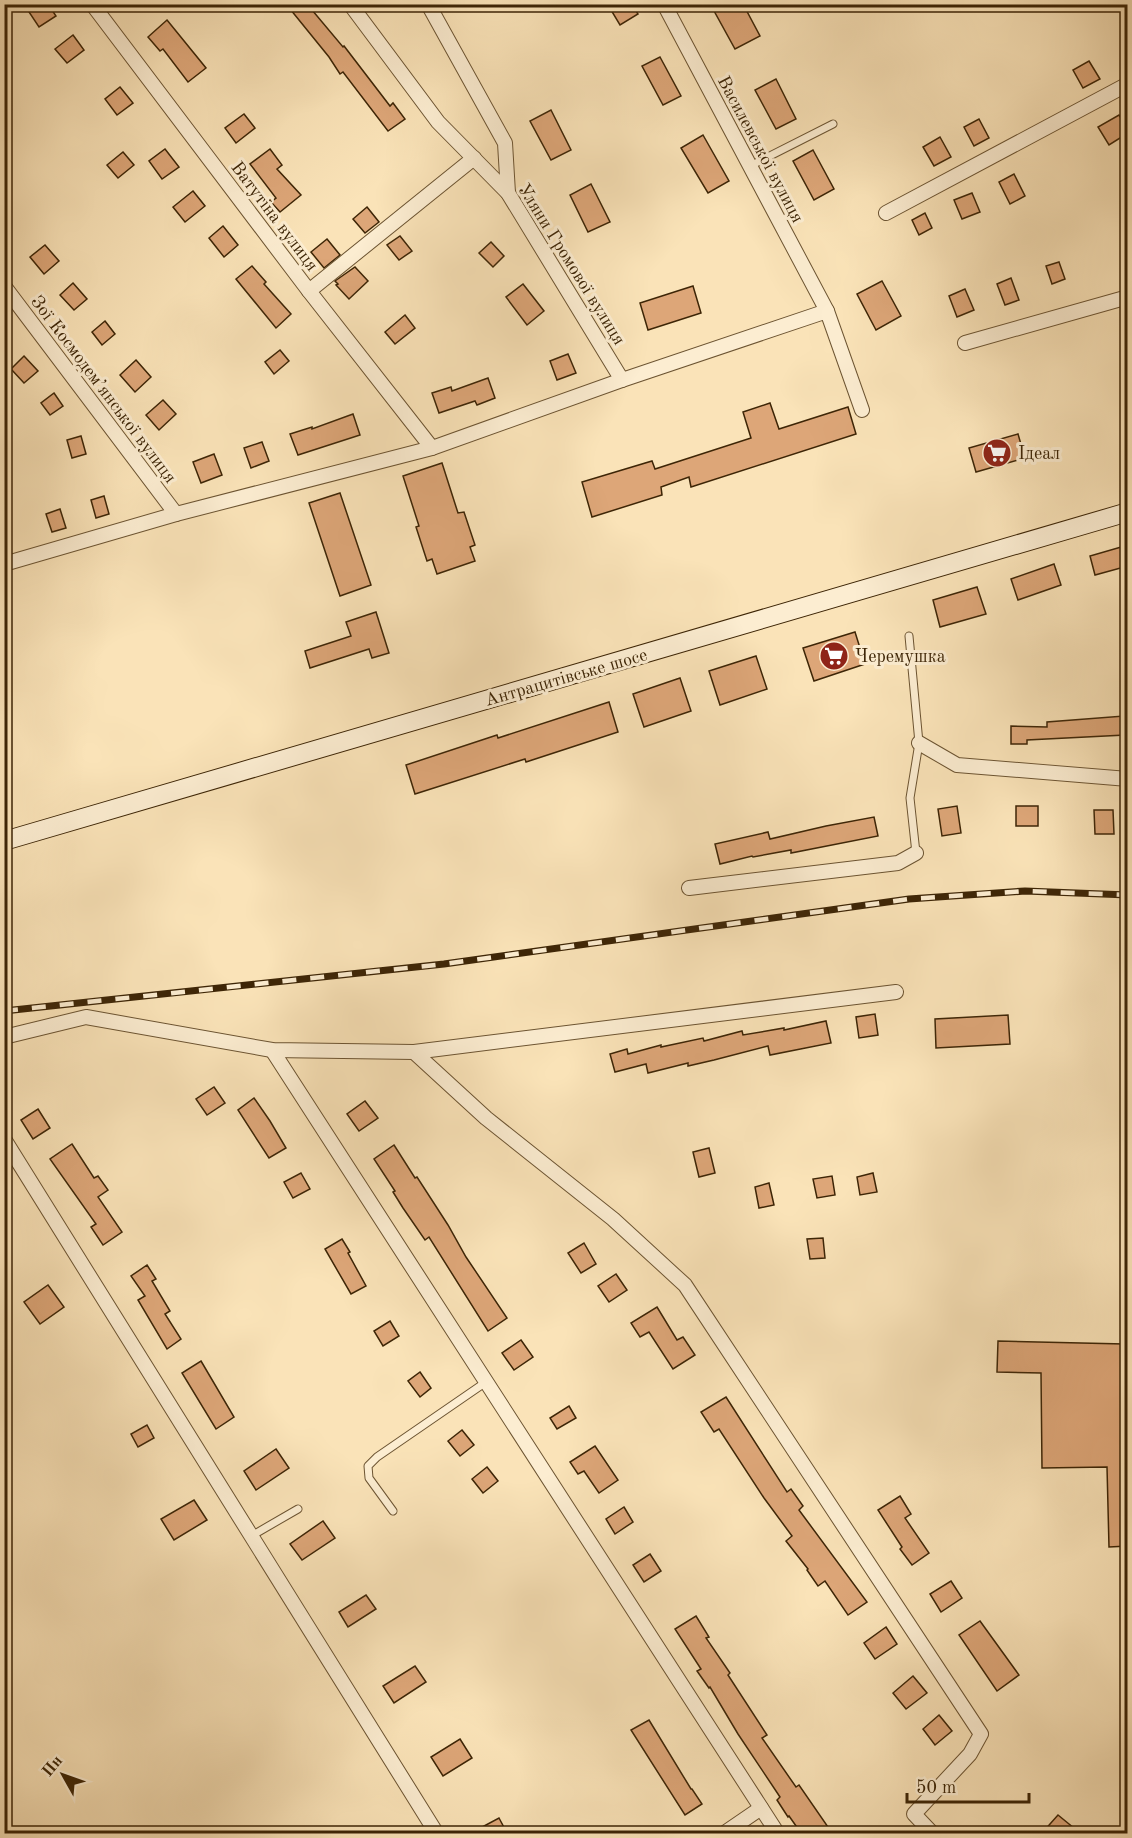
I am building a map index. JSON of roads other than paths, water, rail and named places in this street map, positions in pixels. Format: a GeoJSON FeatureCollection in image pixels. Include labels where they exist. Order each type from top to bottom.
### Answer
{"type":"FeatureCollection","features":[{"type":"Feature","properties":{"kind":"main road","name":"Антрацитівське шосе"},"geometry":{"type":"LineString","coordinates":[[4,841],[1128,512]]}},
{"type":"Feature","properties":{"kind":"street","name":"Ватутіна вулиця"},"geometry":{"type":"LineString","coordinates":[[92,4],[309,291],[432,448]]}},
{"type":"Feature","properties":{"kind":"street","name":"Уляни Громової вулиця"},"geometry":{"type":"LineString","coordinates":[[350,4],[438,122],[508,193],[622,380]]}},
{"type":"Feature","properties":{"kind":"street"},"geometry":{"type":"LineString","coordinates":[[428,4],[505,143],[508,193]]}},
{"type":"Feature","properties":{"kind":"street","name":"Василевської вулиця"},"geometry":{"type":"LineString","coordinates":[[664,4],[827,311],[862,410]]}},
{"type":"Feature","properties":{"kind":"street"},"geometry":{"type":"LineString","coordinates":[[886,213],[1128,84]]}},
{"type":"Feature","properties":{"kind":"street"},"geometry":{"type":"LineString","coordinates":[[309,291],[474,159]]}},
{"type":"Feature","properties":{"kind":"street","name":"Зої Космодем’янської вулиця"},"geometry":{"type":"LineString","coordinates":[[4,286],[176,514]]}},
{"type":"Feature","properties":{"kind":"street"},"geometry":{"type":"LineString","coordinates":[[964,343],[1128,297]]}},
{"type":"Feature","properties":{"kind":"street"},"geometry":{"type":"LineString","coordinates":[[4,564],[176,514],[432,448],[622,380],[827,311]]}},
{"type":"Feature","properties":{"kind":"street"},"geometry":{"type":"LineString","coordinates":[[919,742],[957,765],[1128,779]]}},
{"type":"Feature","properties":{"kind":"street"},"geometry":{"type":"LineString","coordinates":[[689,888],[898,863],[916,853]]}},
{"type":"Feature","properties":{"kind":"street"},"geometry":{"type":"LineString","coordinates":[[4,1037],[86,1017],[272,1050],[414,1052],[896,992]]}},
{"type":"Feature","properties":{"kind":"street"},"geometry":{"type":"LineString","coordinates":[[272,1050],[778,1833]]}},
{"type":"Feature","properties":{"kind":"street"},"geometry":{"type":"LineString","coordinates":[[414,1052],[486,1118],[613,1219],[685,1285],[981,1734],[970,1754],[914,1814],[933,1833]]}},
{"type":"Feature","properties":{"kind":"street"},"geometry":{"type":"LineString","coordinates":[[4,1139],[437,1833]]}},
{"type":"Feature","properties":{"kind":"street"},"geometry":{"type":"LineString","coordinates":[[723,1833],[761,1808]]}},
{"type":"Feature","properties":{"kind":"lane"},"geometry":{"type":"LineString","coordinates":[[750,166],[833,124]]}},
{"type":"Feature","properties":{"kind":"lane"},"geometry":{"type":"LineString","coordinates":[[909,636],[919,742],[910,798],[916,853]]}},
{"type":"Feature","properties":{"kind":"lane"},"geometry":{"type":"LineString","coordinates":[[393,1511],[369,1478],[368,1466],[377,1457],[486,1382]]}},
{"type":"Feature","properties":{"kind":"lane"},"geometry":{"type":"LineString","coordinates":[[253,1535],[298,1509]]}},
{"type":"Feature","properties":{"kind":"railway"},"geometry":{"type":"LineString","coordinates":[[4,1011],[444,964],[909,899],[1025,891],[1128,895]]}},
{"type":"Feature","properties":{"kind":"place","name":"Ідеал"},"geometry":{"type":"Point","coordinates":[997,453]}},
{"type":"Feature","properties":{"kind":"place","name":"Черемушка"},"geometry":{"type":"Point","coordinates":[834,656]}}]}
